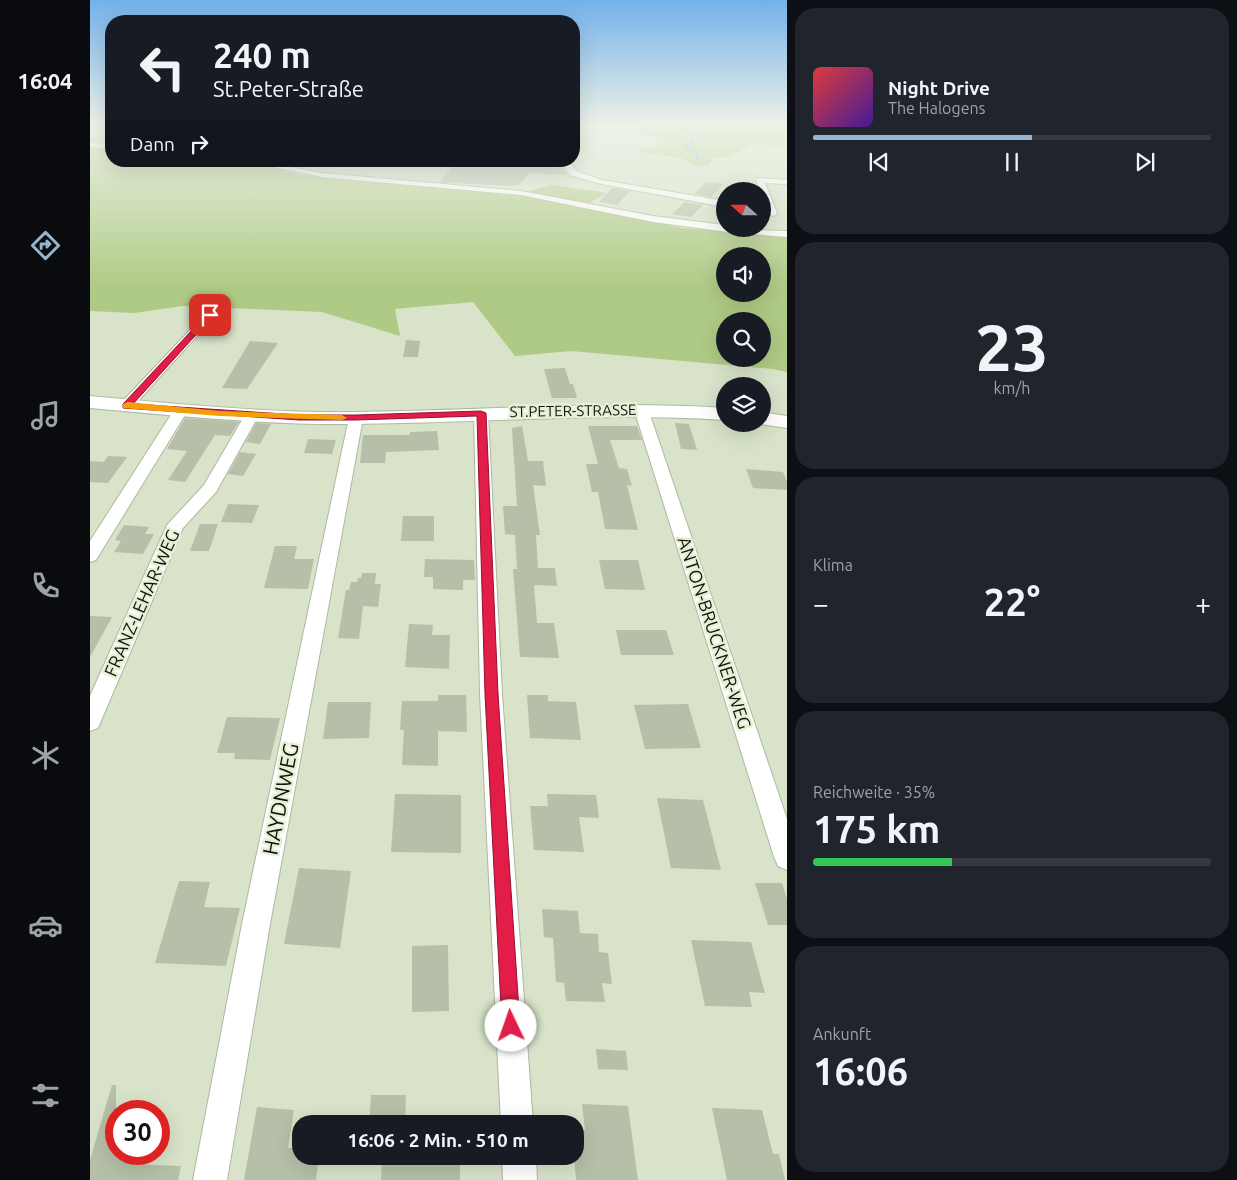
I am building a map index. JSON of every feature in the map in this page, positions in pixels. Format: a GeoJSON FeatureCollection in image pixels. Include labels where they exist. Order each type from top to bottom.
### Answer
{"type":"FeatureCollection","features":[{"type":"Feature","properties":{"kind":"main road","name":"ST.PETER-STRASSE"},"geometry":{"type":"LineString","coordinates":[[91,403],[252,415],[356,418],[641,409],[716,413]]}},
{"type":"Feature","properties":{"kind":"main road"},"geometry":{"type":"LineString","coordinates":[[771,419],[787,422]]}},
{"type":"Feature","properties":{"kind":"street"},"geometry":{"type":"LineString","coordinates":[[370,180],[521,193],[653,219],[716,228]]}},
{"type":"Feature","properties":{"kind":"street"},"geometry":{"type":"LineString","coordinates":[[595,180],[716,202]]}},
{"type":"Feature","properties":{"kind":"street"},"geometry":{"type":"LineString","coordinates":[[761,180],[787,182]]}},
{"type":"Feature","properties":{"kind":"street"},"geometry":{"type":"LineString","coordinates":[[771,201],[777,213],[771,212]]}},
{"type":"Feature","properties":{"kind":"street"},"geometry":{"type":"LineString","coordinates":[[771,233],[787,234]]}},
{"type":"Feature","properties":{"kind":"street"},"geometry":{"type":"LineString","coordinates":[[126,406],[210,315]]}},
{"type":"Feature","properties":{"kind":"street","name":"ANTON-BRUCKNER-WEG"},"geometry":{"type":"LineString","coordinates":[[641,409],[787,857]]}},
{"type":"Feature","properties":{"kind":"street"},"geometry":{"type":"LineString","coordinates":[[90,555],[181,410]]}},
{"type":"Feature","properties":{"kind":"street"},"geometry":{"type":"LineString","coordinates":[[481,413],[491,694],[516,1115]]}},
{"type":"Feature","properties":{"kind":"street","name":"FRANZ-LEHAR-WEG"},"geometry":{"type":"LineString","coordinates":[[90,721],[176,525],[210,488],[252,415]]}},
{"type":"Feature","properties":{"kind":"street","name":"HAYDNWEG"},"geometry":{"type":"LineString","coordinates":[[210,1180],[256,924],[356,418]]}},
{"type":"Feature","properties":{"kind":"street"},"geometry":{"type":"LineString","coordinates":[[519,1165],[520,1180]]}},
{"type":"Feature","properties":{"kind":"green space"},"geometry":{"type":"Polygon","coordinates":[[[90,180],[358,180],[517,194],[552,185],[607,193],[582,207],[683,228],[716,231],[716,238],[771,238],[771,235],[787,236],[787,372],[751,367],[771,367],[771,312],[716,312],[716,364],[571,351],[515,356],[473,302],[395,309],[400,336],[322,312],[183,306],[134,313],[90,311],[90,180]]]}},
{"type":"Feature","properties":{"kind":"building"},"geometry":{"type":"Polygon","coordinates":[[[441,180],[523,180],[519,185],[510,186],[439,182],[441,180]]]}},
{"type":"Feature","properties":{"kind":"building"},"geometry":{"type":"Polygon","coordinates":[[[706,182],[716,183],[716,192],[711,197],[694,194],[706,182]]]}},
{"type":"Feature","properties":{"kind":"building"},"geometry":{"type":"Polygon","coordinates":[[[612,188],[630,191],[617,205],[599,202],[612,188]]]}},
{"type":"Feature","properties":{"kind":"building"},"geometry":{"type":"Polygon","coordinates":[[[685,202],[703,205],[691,217],[672,214],[685,202]]]}},
{"type":"Feature","properties":{"kind":"building"},"geometry":{"type":"Polygon","coordinates":[[[406,340],[420,341],[418,357],[403,357],[406,340]]]}},
{"type":"Feature","properties":{"kind":"building"},"geometry":{"type":"Polygon","coordinates":[[[250,341],[278,343],[247,389],[222,388],[250,341]]]}},
{"type":"Feature","properties":{"kind":"building"},"geometry":{"type":"Polygon","coordinates":[[[565,368],[577,398],[552,398],[544,369],[565,368]]]}},
{"type":"Feature","properties":{"kind":"building"},"geometry":{"type":"Polygon","coordinates":[[[185,418],[239,422],[230,436],[215,435],[185,482],[168,480],[187,451],[167,449],[185,418]]]}},
{"type":"Feature","properties":{"kind":"building"},"geometry":{"type":"Polygon","coordinates":[[[256,423],[271,424],[260,444],[246,442],[256,423]]]}},
{"type":"Feature","properties":{"kind":"building"},"geometry":{"type":"Polygon","coordinates":[[[675,423],[689,424],[697,450],[681,449],[675,423]]]}},
{"type":"Feature","properties":{"kind":"building"},"geometry":{"type":"Polygon","coordinates":[[[522,426],[528,461],[543,461],[546,486],[533,485],[540,535],[536,535],[538,568],[555,568],[557,586],[534,585],[537,623],[554,623],[559,658],[520,657],[513,569],[517,569],[515,535],[505,534],[503,506],[517,506],[512,428],[522,426]]]}},
{"type":"Feature","properties":{"kind":"building"},"geometry":{"type":"Polygon","coordinates":[[[588,426],[637,426],[642,440],[610,440],[619,468],[627,469],[632,486],[627,485],[638,530],[605,529],[598,492],[592,492],[586,464],[598,464],[588,426]]]}},
{"type":"Feature","properties":{"kind":"building"},"geometry":{"type":"Polygon","coordinates":[[[437,431],[439,450],[386,452],[385,463],[360,463],[363,435],[410,435],[410,432],[437,431]]]}},
{"type":"Feature","properties":{"kind":"building"},"geometry":{"type":"Polygon","coordinates":[[[308,439],[336,440],[332,454],[304,453],[308,439]]]}},
{"type":"Feature","properties":{"kind":"building"},"geometry":{"type":"Polygon","coordinates":[[[240,452],[256,454],[243,476],[228,474],[240,452]]]}},
{"type":"Feature","properties":{"kind":"building"},"geometry":{"type":"Polygon","coordinates":[[[108,456],[127,457],[108,483],[90,482],[90,461],[104,462],[108,456]]]}},
{"type":"Feature","properties":{"kind":"building"},"geometry":{"type":"Polygon","coordinates":[[[746,469],[783,472],[787,482],[787,490],[753,488],[746,469]]]}},
{"type":"Feature","properties":{"kind":"building"},"geometry":{"type":"Polygon","coordinates":[[[228,504],[259,505],[252,523],[221,522],[228,504]]]}},
{"type":"Feature","properties":{"kind":"building"},"geometry":{"type":"Polygon","coordinates":[[[403,516],[434,516],[434,541],[401,541],[403,516]]]}},
{"type":"Feature","properties":{"kind":"building"},"geometry":{"type":"Polygon","coordinates":[[[200,524],[218,524],[209,551],[190,551],[200,524]]]}},
{"type":"Feature","properties":{"kind":"building"},"geometry":{"type":"Polygon","coordinates":[[[124,525],[149,527],[145,534],[154,534],[143,554],[114,552],[121,541],[115,540],[124,525]]]}},
{"type":"Feature","properties":{"kind":"building"},"geometry":{"type":"Polygon","coordinates":[[[275,546],[297,546],[294,559],[314,559],[308,589],[264,588],[275,546]]]}},
{"type":"Feature","properties":{"kind":"building"},"geometry":{"type":"Polygon","coordinates":[[[425,559],[474,560],[475,580],[463,580],[463,590],[433,589],[433,577],[424,577],[425,559]]]}},
{"type":"Feature","properties":{"kind":"building"},"geometry":{"type":"Polygon","coordinates":[[[599,560],[638,560],[645,590],[605,589],[599,560]]]}},
{"type":"Feature","properties":{"kind":"building"},"geometry":{"type":"Polygon","coordinates":[[[362,573],[376,573],[375,584],[381,584],[378,607],[363,606],[359,639],[338,638],[346,590],[349,590],[351,582],[357,582],[358,578],[361,578],[362,573]]]}},
{"type":"Feature","properties":{"kind":"building"},"geometry":{"type":"Polygon","coordinates":[[[90,616],[112,617],[90,657],[90,616]]]}},
{"type":"Feature","properties":{"kind":"building"},"geometry":{"type":"Polygon","coordinates":[[[409,624],[433,625],[432,635],[450,635],[449,669],[405,667],[409,624]]]}},
{"type":"Feature","properties":{"kind":"building"},"geometry":{"type":"Polygon","coordinates":[[[616,630],[666,630],[674,655],[621,655],[616,630]]]}},
{"type":"Feature","properties":{"kind":"building"},"geometry":{"type":"Polygon","coordinates":[[[438,695],[466,695],[467,732],[438,731],[438,766],[402,765],[404,730],[400,730],[402,701],[438,701],[438,695]]]}},
{"type":"Feature","properties":{"kind":"building"},"geometry":{"type":"Polygon","coordinates":[[[527,695],[548,695],[548,701],[576,702],[581,740],[530,738],[527,695]]]}},
{"type":"Feature","properties":{"kind":"building"},"geometry":{"type":"Polygon","coordinates":[[[328,702],[371,702],[369,738],[323,739],[328,702]]]}},
{"type":"Feature","properties":{"kind":"building"},"geometry":{"type":"Polygon","coordinates":[[[688,704],[701,748],[645,749],[634,705],[688,704]]]}},
{"type":"Feature","properties":{"kind":"building"},"geometry":{"type":"Polygon","coordinates":[[[227,717],[280,718],[270,760],[234,759],[235,753],[217,753],[227,717]]]}},
{"type":"Feature","properties":{"kind":"building"},"geometry":{"type":"Polygon","coordinates":[[[395,794],[461,795],[461,853],[391,852],[395,794]]]}},
{"type":"Feature","properties":{"kind":"building"},"geometry":{"type":"Polygon","coordinates":[[[547,794],[596,795],[599,818],[579,817],[584,852],[534,850],[530,806],[548,806],[547,794]]]}},
{"type":"Feature","properties":{"kind":"building"},"geometry":{"type":"Polygon","coordinates":[[[657,798],[703,800],[721,870],[671,868],[657,798]]]}},
{"type":"Feature","properties":{"kind":"building"},"geometry":{"type":"Polygon","coordinates":[[[299,868],[351,871],[340,948],[284,944],[299,868]]]}},
{"type":"Feature","properties":{"kind":"building"},"geometry":{"type":"Polygon","coordinates":[[[179,881],[210,882],[204,907],[240,908],[226,966],[155,963],[179,881]]]}},
{"type":"Feature","properties":{"kind":"building"},"geometry":{"type":"Polygon","coordinates":[[[755,883],[782,883],[787,899],[787,925],[768,925],[755,883]]]}},
{"type":"Feature","properties":{"kind":"building"},"geometry":{"type":"Polygon","coordinates":[[[542,909],[578,911],[580,933],[598,934],[599,952],[608,953],[612,984],[602,983],[605,1002],[566,1001],[564,983],[556,982],[553,938],[544,937],[542,909]]]}},
{"type":"Feature","properties":{"kind":"building"},"geometry":{"type":"Polygon","coordinates":[[[691,940],[751,942],[765,993],[749,992],[752,1007],[705,1006],[691,940]]]}},
{"type":"Feature","properties":{"kind":"building"},"geometry":{"type":"Polygon","coordinates":[[[448,945],[449,1011],[412,1012],[412,946],[448,945]]]}},
{"type":"Feature","properties":{"kind":"building"},"geometry":{"type":"Polygon","coordinates":[[[596,1049],[626,1051],[628,1070],[598,1069],[596,1049]]]}},
{"type":"Feature","properties":{"kind":"building"},"geometry":{"type":"Polygon","coordinates":[[[112,1085],[116,1085],[116,1100],[108,1100],[112,1085]]]}},
{"type":"Feature","properties":{"kind":"building"},"geometry":{"type":"Polygon","coordinates":[[[371,1095],[406,1095],[405,1115],[370,1115],[371,1095]]]}},
{"type":"Feature","properties":{"kind":"building"},"geometry":{"type":"Polygon","coordinates":[[[582,1104],[628,1106],[638,1180],[576,1180],[575,1165],[584,1165],[585,1130],[582,1104]]]}},
{"type":"Feature","properties":{"kind":"building"},"geometry":{"type":"Polygon","coordinates":[[[257,1107],[294,1110],[288,1148],[292,1148],[292,1165],[318,1165],[316,1180],[244,1180],[257,1107]]]}},
{"type":"Feature","properties":{"kind":"building"},"geometry":{"type":"Polygon","coordinates":[[[712,1108],[762,1110],[773,1154],[779,1154],[785,1180],[727,1180],[712,1108]]]}},
{"type":"Feature","properties":{"kind":"building"},"geometry":{"type":"Polygon","coordinates":[[[105,1109],[105,1165],[181,1166],[178,1180],[90,1180],[90,1160],[105,1109]]]}},
{"type":"Feature","properties":{"kind":"building"},"geometry":{"type":"Polygon","coordinates":[[[382,1165],[460,1165],[460,1180],[381,1180],[382,1165]]]}},
{"type":"Feature","properties":{"kind":"slow traffic"},"geometry":{"type":"LineString","coordinates":[[128,404],[126,406],[219,413],[342,418]]}},
{"type":"Feature","properties":{"kind":"route"},"geometry":{"type":"LineString","coordinates":[[210,315],[126,406],[299,417],[356,418],[481,413],[491,694],[511,1026]]}}]}
